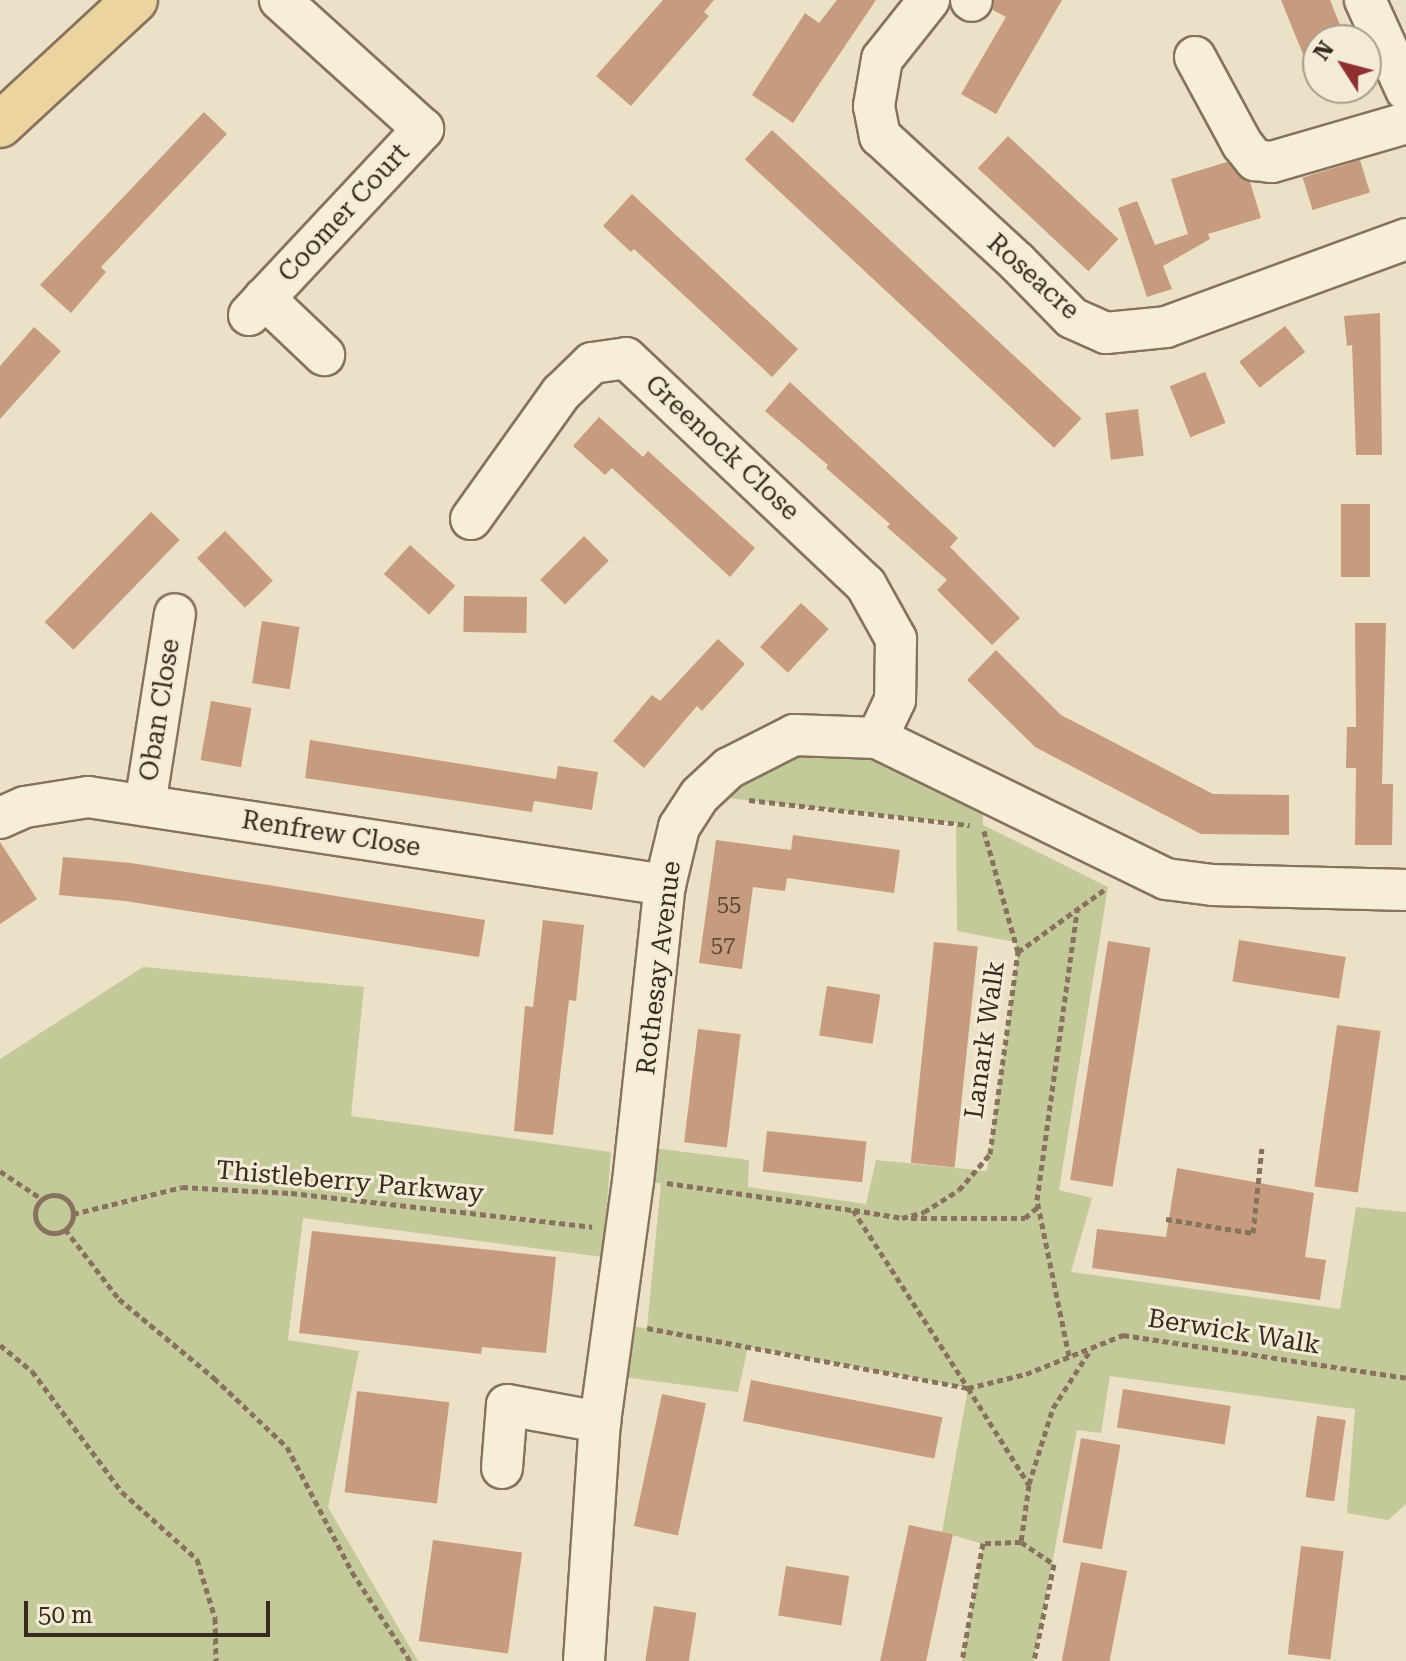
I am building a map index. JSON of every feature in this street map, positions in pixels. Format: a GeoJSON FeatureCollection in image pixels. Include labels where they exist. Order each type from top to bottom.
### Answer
{"type":"FeatureCollection","features":[{"type":"Feature","properties":{"kind":"main road"},"geometry":{"type":"LineString","coordinates":[[0,125],[125,3]]}},
{"type":"Feature","properties":{"kind":"street","name":"Coomer Court"},"geometry":{"type":"LineString","coordinates":[[280,0],[423,129],[256,306],[324,355]]}},
{"type":"Feature","properties":{"kind":"street","name":"Roseacre"},"geometry":{"type":"LineString","coordinates":[[929,0],[882,59],[874,106],[880,136],[1072,318],[1106,333],[1166,327],[1406,239]]}},
{"type":"Feature","properties":{"kind":"street"},"geometry":{"type":"LineString","coordinates":[[1365,0],[1406,90]]}},
{"type":"Feature","properties":{"kind":"street"},"geometry":{"type":"LineString","coordinates":[[1195,57],[1242,144],[1255,160],[1272,162],[1406,123]]}},
{"type":"Feature","properties":{"kind":"street","name":"Greenock Close"},"geometry":{"type":"LineString","coordinates":[[471,519],[561,393],[592,363],[626,358],[866,585],[896,639],[895,700],[877,738]]}},
{"type":"Feature","properties":{"kind":"street","name":"Oban Close"},"geometry":{"type":"LineString","coordinates":[[145,805],[175,614]]}},
{"type":"Feature","properties":{"kind":"street","name":"Rothesay Avenue"},"geometry":{"type":"LineString","coordinates":[[584,1661],[600,1422],[633,1182],[665,885],[679,827],[700,795],[729,768],[794,735],[877,738],[1166,879],[1213,885],[1406,890]]}},
{"type":"Feature","properties":{"kind":"street","name":"Renfrew Close"},"geometry":{"type":"LineString","coordinates":[[0,818],[25,807],[88,797],[665,885]]}},
{"type":"Feature","properties":{"kind":"street"},"geometry":{"type":"LineString","coordinates":[[502,1468],[507,1405],[600,1422]]}},
{"type":"Feature","properties":{"kind":"path","name":"Lanark Walk"},"geometry":{"type":"LineString","coordinates":[[700,795],[983,825],[1018,952],[990,1154],[959,1190],[924,1212],[902,1218]]}},
{"type":"Feature","properties":{"kind":"path"},"geometry":{"type":"LineString","coordinates":[[1018,952],[1108,887],[1130,860]]}},
{"type":"Feature","properties":{"kind":"path"},"geometry":{"type":"LineString","coordinates":[[1069,1356],[1039,1206],[1077,911]]}},
{"type":"Feature","properties":{"kind":"path"},"geometry":{"type":"LineString","coordinates":[[1166,1219],[1253,1233],[1262,1148]]}},
{"type":"Feature","properties":{"kind":"path"},"geometry":{"type":"LineString","coordinates":[[0,1171],[42,1199],[61,1196],[69,1202],[73,1214],[65,1229]]}},
{"type":"Feature","properties":{"kind":"path"},"geometry":{"type":"LineString","coordinates":[[633,1182],[661,1183],[902,1218],[1025,1218],[1039,1206]]}},
{"type":"Feature","properties":{"kind":"path","name":"Thistleberry Parkway"},"geometry":{"type":"LineString","coordinates":[[73,1214],[182,1187],[291,1193],[625,1230]]}},
{"type":"Feature","properties":{"kind":"path"},"geometry":{"type":"LineString","coordinates":[[42,1199],[36,1209],[39,1224],[49,1232],[65,1229]]}},
{"type":"Feature","properties":{"kind":"path"},"geometry":{"type":"LineString","coordinates":[[853,1210],[1029,1485]]}},
{"type":"Feature","properties":{"kind":"path"},"geometry":{"type":"LineString","coordinates":[[65,1229],[119,1299],[214,1378],[287,1447],[352,1572],[410,1661]]}},
{"type":"Feature","properties":{"kind":"path","name":"Berwick Walk"},"geometry":{"type":"LineString","coordinates":[[613,1325],[968,1388],[1026,1374],[1123,1335],[1406,1378]]}},
{"type":"Feature","properties":{"kind":"path"},"geometry":{"type":"LineString","coordinates":[[0,1345],[32,1371],[122,1492],[197,1559],[215,1618],[216,1661]]}},
{"type":"Feature","properties":{"kind":"path"},"geometry":{"type":"LineString","coordinates":[[1021,1542],[1029,1485],[1053,1408],[1091,1349]]}},
{"type":"Feature","properties":{"kind":"path"},"geometry":{"type":"LineString","coordinates":[[962,1661],[983,1543],[1021,1542],[1054,1564],[1034,1661]]}},
{"type":"Feature","properties":{"kind":"green space"},"geometry":{"type":"Polygon","coordinates":[[[877,738],[982,791],[983,825],[1108,887],[1059,1190],[1092,1198],[1071,1272],[1340,1309],[1356,1207],[1406,1212],[1406,1504],[1388,1520],[1347,1513],[1355,1409],[1110,1376],[1101,1433],[1077,1430],[1034,1661],[962,1661],[983,1544],[942,1532],[968,1388],[748,1347],[738,1392],[607,1375],[613,1325],[647,1328],[661,1183],[633,1182],[637,1146],[749,1160],[748,1187],[866,1204],[876,1160],[987,1171],[1018,952],[1015,942],[957,931],[956,823],[700,795],[729,768],[877,738]]]}},
{"type":"Feature","properties":{"kind":"green space"},"geometry":{"type":"Polygon","coordinates":[[[143,967],[364,987],[351,1116],[611,1152],[603,1257],[303,1218],[288,1340],[359,1351],[328,1507],[418,1661],[0,1661],[0,1059],[143,967]]]}},
{"type":"Feature","properties":{"kind":"building"},"geometry":{"type":"Polygon","coordinates":[[[663,0],[714,0],[704,12],[709,16],[631,106],[596,76],[663,0]]]}},
{"type":"Feature","properties":{"kind":"building"},"geometry":{"type":"Polygon","coordinates":[[[837,0],[876,0],[793,123],[752,95],[805,13],[819,23],[837,0]]]}},
{"type":"Feature","properties":{"kind":"building"},"geometry":{"type":"Polygon","coordinates":[[[994,0],[1062,0],[996,114],[961,94],[1006,17],[993,10],[994,0]]]}},
{"type":"Feature","properties":{"kind":"building"},"geometry":{"type":"Polygon","coordinates":[[[1281,0],[1330,0],[1340,24],[1302,24],[1302,52],[1281,0]]]}},
{"type":"Feature","properties":{"kind":"building"},"geometry":{"type":"Polygon","coordinates":[[[204,112],[227,134],[101,267],[106,272],[71,313],[40,285],[204,112]]]}},
{"type":"Feature","properties":{"kind":"building"},"geometry":{"type":"Polygon","coordinates":[[[772,130],[1081,418],[1054,448],[745,159],[772,130]]]}},
{"type":"Feature","properties":{"kind":"building"},"geometry":{"type":"Polygon","coordinates":[[[1008,136],[1118,239],[1088,271],[978,168],[1008,136]]]}},
{"type":"Feature","properties":{"kind":"building"},"geometry":{"type":"Polygon","coordinates":[[[1360,160],[1370,193],[1313,210],[1303,178],[1360,160]]]}},
{"type":"Feature","properties":{"kind":"building"},"geometry":{"type":"Polygon","coordinates":[[[1227,162],[1250,182],[1261,218],[1208,234],[1210,239],[1163,266],[1172,289],[1147,297],[1118,208],[1137,201],[1155,245],[1188,234],[1171,179],[1227,162]]]}},
{"type":"Feature","properties":{"kind":"building"},"geometry":{"type":"Polygon","coordinates":[[[632,194],[798,349],[772,377],[634,249],[631,252],[603,226],[632,194]]]}},
{"type":"Feature","properties":{"kind":"building"},"geometry":{"type":"Polygon","coordinates":[[[1380,313],[1382,455],[1356,455],[1352,345],[1347,346],[1344,316],[1380,313]]]}},
{"type":"Feature","properties":{"kind":"building"},"geometry":{"type":"Polygon","coordinates":[[[1285,326],[1305,352],[1260,388],[1239,362],[1285,326]]]}},
{"type":"Feature","properties":{"kind":"building"},"geometry":{"type":"Polygon","coordinates":[[[34,327],[61,351],[0,419],[0,366],[34,327]]]}},
{"type":"Feature","properties":{"kind":"building"},"geometry":{"type":"Polygon","coordinates":[[[1205,372],[1226,423],[1190,437],[1170,386],[1205,372]]]}},
{"type":"Feature","properties":{"kind":"building"},"geometry":{"type":"Polygon","coordinates":[[[790,382],[958,538],[950,547],[1020,618],[992,645],[937,590],[947,580],[887,527],[890,524],[826,468],[828,465],[765,411],[790,382]]]}},
{"type":"Feature","properties":{"kind":"building"},"geometry":{"type":"Polygon","coordinates":[[[1138,409],[1144,456],[1111,460],[1105,413],[1138,409]]]}},
{"type":"Feature","properties":{"kind":"building"},"geometry":{"type":"Polygon","coordinates":[[[599,417],[643,457],[648,451],[755,548],[730,577],[612,468],[605,475],[573,446],[599,417]]]}},
{"type":"Feature","properties":{"kind":"building"},"geometry":{"type":"Polygon","coordinates":[[[1341,504],[1370,504],[1370,577],[1341,577],[1341,504]]]}},
{"type":"Feature","properties":{"kind":"building"},"geometry":{"type":"Polygon","coordinates":[[[151,512],[180,540],[73,650],[45,622],[151,512]]]}},
{"type":"Feature","properties":{"kind":"building"},"geometry":{"type":"Polygon","coordinates":[[[225,531],[273,581],[245,608],[197,558],[225,531]]]}},
{"type":"Feature","properties":{"kind":"building"},"geometry":{"type":"Polygon","coordinates":[[[584,536],[609,561],[565,605],[540,580],[584,536]]]}},
{"type":"Feature","properties":{"kind":"building"},"geometry":{"type":"Polygon","coordinates":[[[410,545],[455,586],[429,615],[384,574],[410,545]]]}},
{"type":"Feature","properties":{"kind":"building"},"geometry":{"type":"Polygon","coordinates":[[[464,596],[527,597],[526,633],[463,632],[464,596]]]}},
{"type":"Feature","properties":{"kind":"building"},"geometry":{"type":"Polygon","coordinates":[[[801,603],[829,629],[788,673],[760,647],[801,603]]]}},
{"type":"Feature","properties":{"kind":"building"},"geometry":{"type":"Polygon","coordinates":[[[262,621],[300,627],[290,689],[252,683],[262,621]]]}},
{"type":"Feature","properties":{"kind":"building"},"geometry":{"type":"Polygon","coordinates":[[[1355,623],[1386,623],[1382,784],[1393,784],[1392,845],[1355,845],[1356,768],[1346,768],[1347,727],[1356,727],[1355,623]]]}},
{"type":"Feature","properties":{"kind":"building"},"geometry":{"type":"Polygon","coordinates":[[[718,639],[745,664],[702,711],[697,706],[644,768],[613,741],[652,695],[660,701],[718,639]]]}},
{"type":"Feature","properties":{"kind":"building"},"geometry":{"type":"Polygon","coordinates":[[[996,650],[1061,715],[1213,794],[1289,795],[1289,835],[1201,834],[1035,747],[967,680],[996,650]]]}},
{"type":"Feature","properties":{"kind":"building"},"geometry":{"type":"Polygon","coordinates":[[[211,701],[251,708],[241,767],[201,760],[211,701]]]}},
{"type":"Feature","properties":{"kind":"building"},"geometry":{"type":"Polygon","coordinates":[[[310,740],[556,779],[558,766],[598,772],[592,810],[534,801],[532,812],[305,778],[310,740]]]}},
{"type":"Feature","properties":{"kind":"building"},"geometry":{"type":"Polygon","coordinates":[[[793,835],[900,850],[894,893],[787,878],[785,891],[753,887],[742,969],[699,963],[716,840],[791,850],[793,835]]]}},
{"type":"Feature","properties":{"kind":"building"},"geometry":{"type":"Polygon","coordinates":[[[0,842],[37,899],[0,924],[0,842]]]}},
{"type":"Feature","properties":{"kind":"building"},"geometry":{"type":"Polygon","coordinates":[[[63,857],[131,863],[485,920],[479,957],[125,901],[59,895],[63,857]]]}},
{"type":"Feature","properties":{"kind":"building"},"geometry":{"type":"Polygon","coordinates":[[[543,920],[584,925],[576,1001],[569,1000],[553,1135],[514,1131],[525,1006],[533,1007],[543,920]]]}},
{"type":"Feature","properties":{"kind":"building"},"geometry":{"type":"Polygon","coordinates":[[[1239,940],[1346,957],[1339,998],[1232,981],[1239,940]]]}},
{"type":"Feature","properties":{"kind":"building"},"geometry":{"type":"Polygon","coordinates":[[[1108,941],[1150,948],[1113,1187],[1070,1180],[1108,941]]]}},
{"type":"Feature","properties":{"kind":"building"},"geometry":{"type":"Polygon","coordinates":[[[934,942],[978,947],[955,1167],[911,1163],[934,942]]]}},
{"type":"Feature","properties":{"kind":"building"},"geometry":{"type":"Polygon","coordinates":[[[827,986],[880,994],[873,1044],[819,1035],[827,986]]]}},
{"type":"Feature","properties":{"kind":"building"},"geometry":{"type":"Polygon","coordinates":[[[1337,1025],[1381,1031],[1358,1193],[1314,1186],[1337,1025]]]}},
{"type":"Feature","properties":{"kind":"building"},"geometry":{"type":"Polygon","coordinates":[[[698,1029],[741,1034],[727,1147],[684,1142],[698,1029]]]}},
{"type":"Feature","properties":{"kind":"building"},"geometry":{"type":"Polygon","coordinates":[[[767,1131],[866,1141],[862,1182],[763,1172],[767,1131]]]}},
{"type":"Feature","properties":{"kind":"building"},"geometry":{"type":"Polygon","coordinates":[[[1177,1168],[1314,1193],[1305,1257],[1326,1260],[1320,1300],[1092,1268],[1097,1229],[1166,1237],[1177,1168]]]}},
{"type":"Feature","properties":{"kind":"building"},"geometry":{"type":"Polygon","coordinates":[[[312,1231],[556,1257],[546,1353],[482,1347],[481,1354],[299,1333],[312,1231]]]}},
{"type":"Feature","properties":{"kind":"building"},"geometry":{"type":"Polygon","coordinates":[[[751,1380],[942,1417],[934,1458],[743,1421],[751,1380]]]}},
{"type":"Feature","properties":{"kind":"building"},"geometry":{"type":"Polygon","coordinates":[[[1123,1389],[1231,1406],[1225,1445],[1117,1428],[1123,1389]]]}},
{"type":"Feature","properties":{"kind":"building"},"geometry":{"type":"Polygon","coordinates":[[[357,1391],[449,1402],[437,1504],[345,1492],[357,1391]]]}},
{"type":"Feature","properties":{"kind":"building"},"geometry":{"type":"Polygon","coordinates":[[[662,1394],[706,1403],[678,1535],[634,1526],[662,1394]]]}},
{"type":"Feature","properties":{"kind":"building"},"geometry":{"type":"Polygon","coordinates":[[[1317,1416],[1346,1420],[1334,1501],[1306,1497],[1317,1416]]]}},
{"type":"Feature","properties":{"kind":"building"},"geometry":{"type":"Polygon","coordinates":[[[1081,1438],[1120,1445],[1102,1549],[1063,1542],[1081,1438]]]}},
{"type":"Feature","properties":{"kind":"building"},"geometry":{"type":"Polygon","coordinates":[[[909,1525],[953,1534],[926,1661],[880,1661],[909,1525]]]}},
{"type":"Feature","properties":{"kind":"building"},"geometry":{"type":"Polygon","coordinates":[[[433,1540],[522,1553],[508,1654],[419,1641],[433,1540]]]}},
{"type":"Feature","properties":{"kind":"building"},"geometry":{"type":"Polygon","coordinates":[[[1301,1546],[1344,1551],[1330,1659],[1288,1654],[1301,1546]]]}},
{"type":"Feature","properties":{"kind":"building"},"geometry":{"type":"Polygon","coordinates":[[[1081,1562],[1127,1571],[1110,1661],[1062,1661],[1081,1562]]]}},
{"type":"Feature","properties":{"kind":"building"},"geometry":{"type":"Polygon","coordinates":[[[786,1566],[849,1576],[841,1625],[778,1615],[786,1566]]]}},
{"type":"Feature","properties":{"kind":"building"},"geometry":{"type":"Polygon","coordinates":[[[654,1606],[696,1613],[689,1661],[645,1661],[654,1606]]]}}]}
